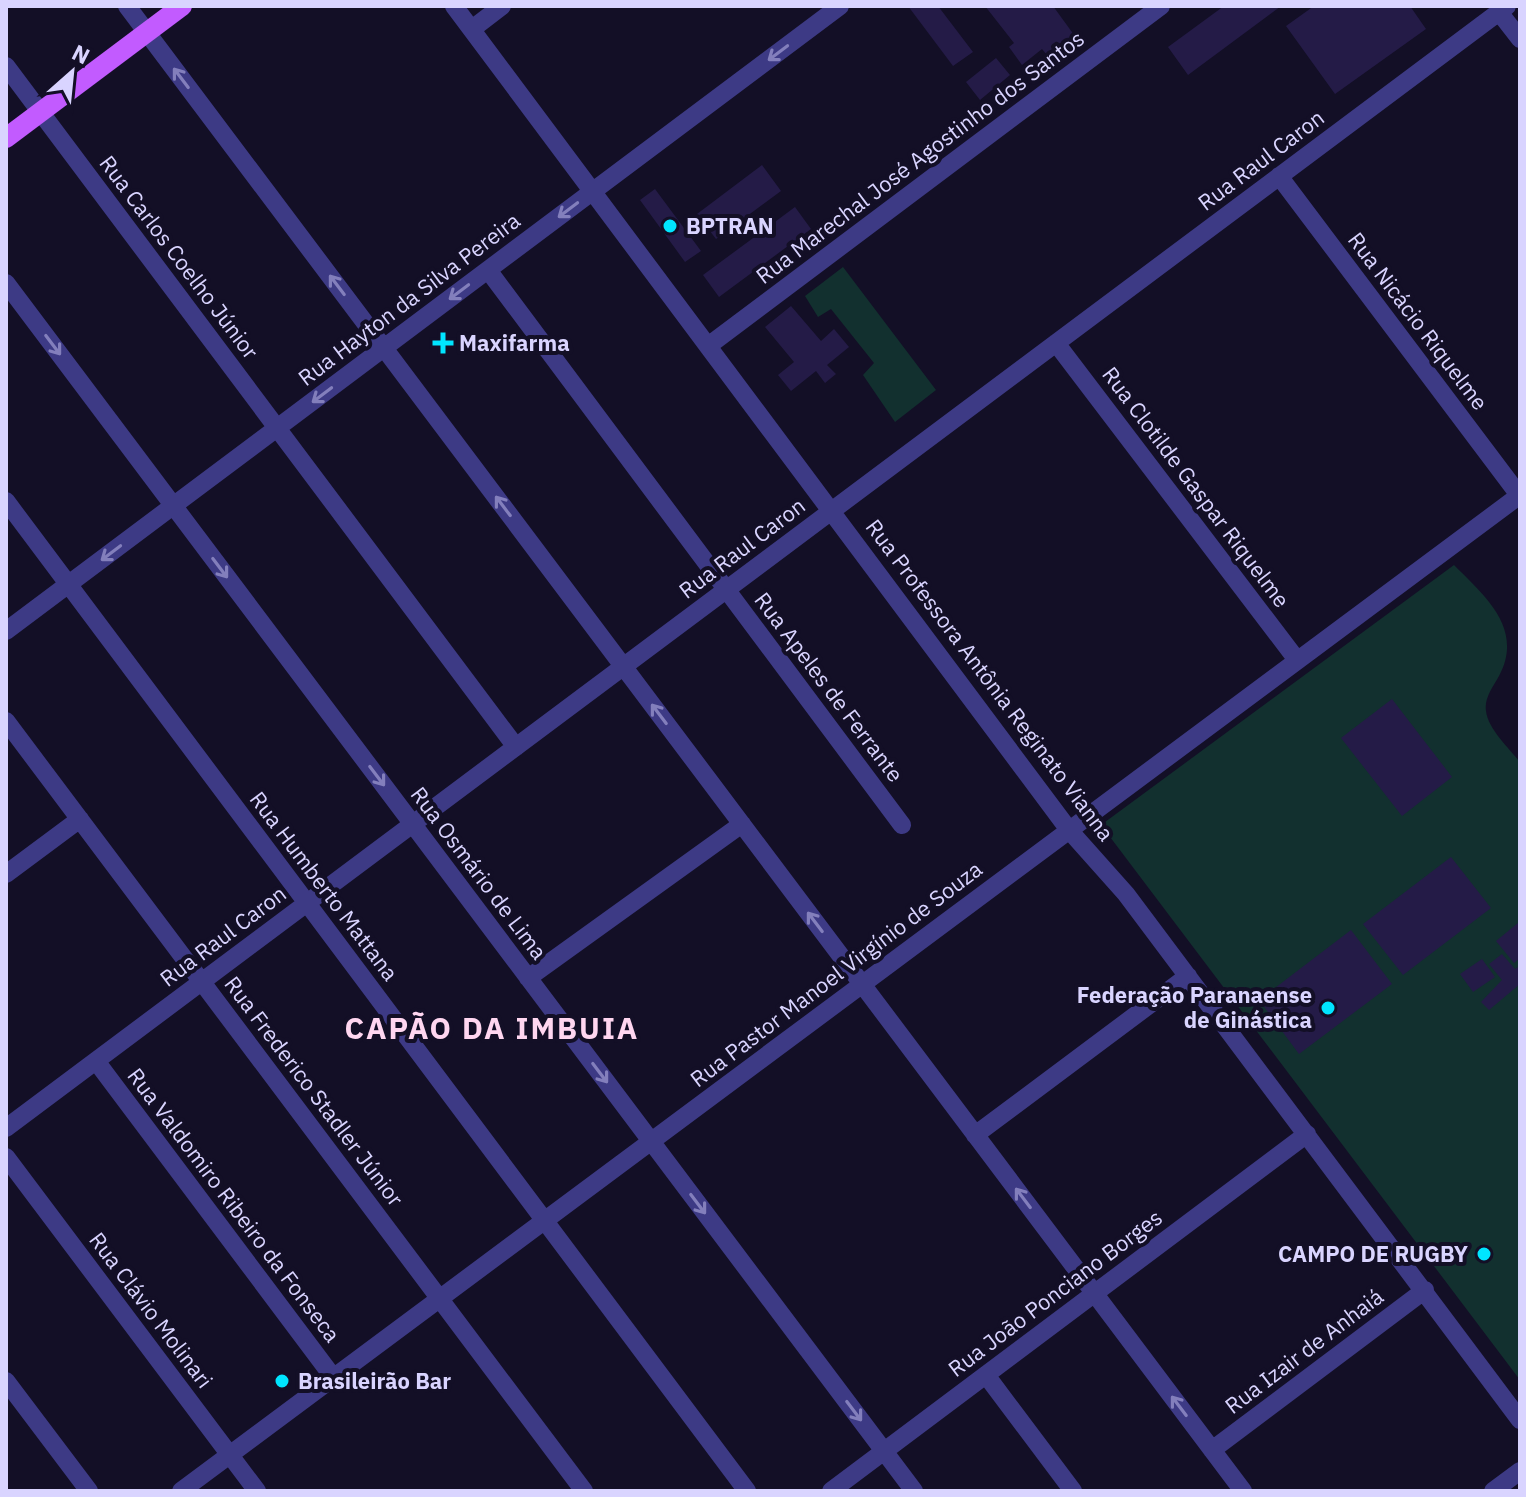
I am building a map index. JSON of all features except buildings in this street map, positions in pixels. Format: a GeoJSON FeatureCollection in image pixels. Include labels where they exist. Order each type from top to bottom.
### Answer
{"type":"FeatureCollection","features":[{"type":"Feature","properties":{"kind":"main road"},"geometry":{"type":"LineString","coordinates":[[6,138],[182,6]]}},
{"type":"Feature","properties":{"kind":"street"},"geometry":{"type":"LineString","coordinates":[[127,6],[1243,1491]]}},
{"type":"Feature","properties":{"kind":"street","name":"Rua Professora Antônia Reginato Vianna"},"geometry":{"type":"LineString","coordinates":[[454,6],[1069,830],[1126,894],[1520,1420]]}},
{"type":"Feature","properties":{"kind":"street"},"geometry":{"type":"LineString","coordinates":[[472,29],[502,6]]}},
{"type":"Feature","properties":{"kind":"street","name":"Rua Hayton da Silva Pereira"},"geometry":{"type":"LineString","coordinates":[[6,631],[593,192],[815,14],[840,6]]}},
{"type":"Feature","properties":{"kind":"street","name":"Rua Marechal José Agostinho dos Santos"},"geometry":{"type":"LineString","coordinates":[[708,346],[1161,6]]}},
{"type":"Feature","properties":{"kind":"street"},"geometry":{"type":"LineString","coordinates":[[1503,9],[1520,39]]}},
{"type":"Feature","properties":{"kind":"street","name":"Rua Raul Caron"},"geometry":{"type":"LineString","coordinates":[[6,1128],[1503,9]]}},
{"type":"Feature","properties":{"kind":"street","name":"Rua Carlos Coelho Júnior"},"geometry":{"type":"LineString","coordinates":[[6,66],[516,747]]}},
{"type":"Feature","properties":{"kind":"street","name":"Rua Nicácio Riquelme"},"geometry":{"type":"LineString","coordinates":[[1279,176],[1520,495]]}},
{"type":"Feature","properties":{"kind":"street","name":"Rua Apeles de Ferrante"},"geometry":{"type":"LineString","coordinates":[[488,270],[902,825]]}},
{"type":"Feature","properties":{"kind":"street","name":"Rua Osmário de Lima"},"geometry":{"type":"LineString","coordinates":[[6,283],[914,1491]]}},
{"type":"Feature","properties":{"kind":"street","name":"Rua Clotilde Gaspar Riquelme"},"geometry":{"type":"LineString","coordinates":[[1056,343],[1297,660]]}},
{"type":"Feature","properties":{"kind":"street","name":"Rua Pastor Manoel Virgínio de Souza"},"geometry":{"type":"LineString","coordinates":[[181,1491],[1520,495]]}},
{"type":"Feature","properties":{"kind":"street","name":"Rua Humberto Mattana"},"geometry":{"type":"LineString","coordinates":[[6,501],[747,1491]]}},
{"type":"Feature","properties":{"kind":"street","name":"Rua Frederico Stadler Júnior"},"geometry":{"type":"LineString","coordinates":[[6,721],[584,1491]]}},
{"type":"Feature","properties":{"kind":"street"},"geometry":{"type":"LineString","coordinates":[[6,874],[80,819]]}},
{"type":"Feature","properties":{"kind":"street"},"geometry":{"type":"LineString","coordinates":[[528,978],[742,824]]}},
{"type":"Feature","properties":{"kind":"street"},"geometry":{"type":"LineString","coordinates":[[975,1135],[1188,976]]}},
{"type":"Feature","properties":{"kind":"street","name":"Rua Valdomiro Ribeiro da Fonseca"},"geometry":{"type":"LineString","coordinates":[[96,1061],[333,1377]]}},
{"type":"Feature","properties":{"kind":"street","name":"Rua João Ponciano Borges"},"geometry":{"type":"LineString","coordinates":[[831,1491],[1307,1134]]}},
{"type":"Feature","properties":{"kind":"street","name":"Rua Clávio Molinari"},"geometry":{"type":"LineString","coordinates":[[6,1157],[257,1491]]}},
{"type":"Feature","properties":{"kind":"street","name":"Rua Izair de Anhaiá"},"geometry":{"type":"LineString","coordinates":[[1212,1450],[1425,1290]]}},
{"type":"Feature","properties":{"kind":"street"},"geometry":{"type":"LineString","coordinates":[[986,1375],[1073,1491]]}},
{"type":"Feature","properties":{"kind":"street"},"geometry":{"type":"LineString","coordinates":[[6,1381],[89,1491]]}},
{"type":"Feature","properties":{"kind":"street"},"geometry":{"type":"LineString","coordinates":[[1493,1491],[1520,1471]]}},
{"type":"Feature","properties":{"kind":"green space"},"geometry":{"type":"Polygon","coordinates":[[[843,267],[936,390],[895,422],[863,375],[874,363],[831,309],[818,317],[805,296],[843,267]]]}},
{"type":"Feature","properties":{"kind":"green space"},"geometry":{"type":"Polygon","coordinates":[[[1454,565],[1489,602],[1504,629],[1506,659],[1488,697],[1486,711],[1495,731],[1520,762],[1520,1380],[1101,825],[1454,565]]]}},
{"type":"Feature","properties":{"kind":"place","name":"BPTRAN"},"geometry":{"type":"Point","coordinates":[670,226]}},
{"type":"Feature","properties":{"kind":"place","name":"Maxifarma"},"geometry":{"type":"Point","coordinates":[443,343]}},
{"type":"Feature","properties":{"kind":"place","name":"Federação Paranaense de Ginástica"},"geometry":{"type":"Point","coordinates":[1328,1008]}},
{"type":"Feature","properties":{"kind":"place","name":"CAMPO DE RUGBY"},"geometry":{"type":"Point","coordinates":[1484,1254]}},
{"type":"Feature","properties":{"kind":"place","name":"Brasileirão Bar"},"geometry":{"type":"Point","coordinates":[282,1381]}},
{"type":"Feature","properties":{"kind":"district","name":"CAPÃO DA IMBUIA"},"geometry":{"type":"Point","coordinates":[492,1029]}}]}
